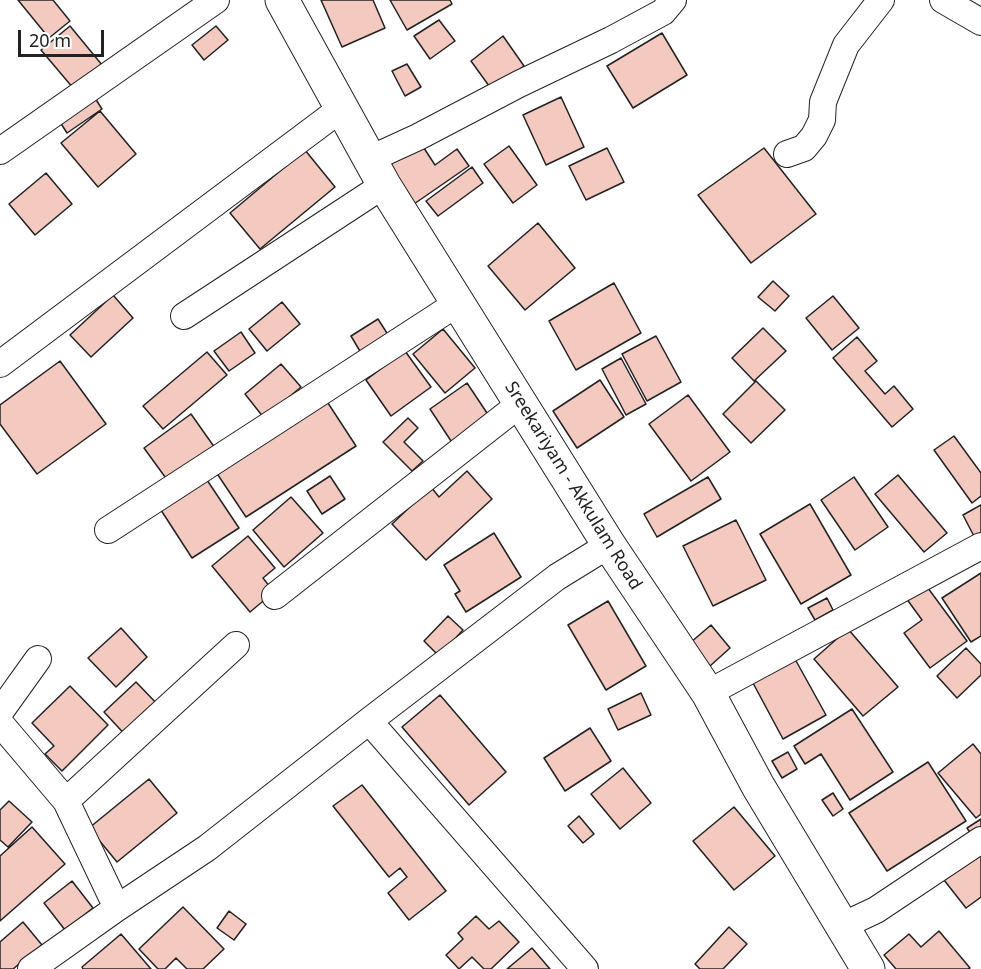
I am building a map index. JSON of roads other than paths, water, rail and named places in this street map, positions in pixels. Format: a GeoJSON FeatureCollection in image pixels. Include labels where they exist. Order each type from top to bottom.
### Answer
{"type":"FeatureCollection","features":[{"type":"Feature","properties":{"kind":"main road","name":"Sreekariyam - Akkulam Road"},"geometry":{"type":"LineString","coordinates":[[282,0],[377,172],[609,545],[708,693],[758,786],[868,969]]}},
{"type":"Feature","properties":{"kind":"street"},"geometry":{"type":"LineString","coordinates":[[0,151],[216,0]]}},
{"type":"Feature","properties":{"kind":"street"},"geometry":{"type":"LineString","coordinates":[[184,316],[377,172],[418,136],[611,40],[663,12],[674,0]]}},
{"type":"Feature","properties":{"kind":"street"},"geometry":{"type":"LineString","coordinates":[[787,154],[804,148],[814,136],[822,120],[823,102],[846,45],[881,0]]}},
{"type":"Feature","properties":{"kind":"street"},"geometry":{"type":"LineString","coordinates":[[943,0],[981,22]]}},
{"type":"Feature","properties":{"kind":"street"},"geometry":{"type":"LineString","coordinates":[[0,364],[342,108]]}},
{"type":"Feature","properties":{"kind":"street"},"geometry":{"type":"LineString","coordinates":[[108,530],[458,303]]}},
{"type":"Feature","properties":{"kind":"street"},"geometry":{"type":"LineString","coordinates":[[275,596],[520,404]]}},
{"type":"Feature","properties":{"kind":"street"},"geometry":{"type":"LineString","coordinates":[[31,969],[207,848],[557,577],[609,545]]}},
{"type":"Feature","properties":{"kind":"street"},"geometry":{"type":"LineString","coordinates":[[708,693],[981,546]]}},
{"type":"Feature","properties":{"kind":"street"},"geometry":{"type":"LineString","coordinates":[[66,801],[236,645]]}},
{"type":"Feature","properties":{"kind":"street"},"geometry":{"type":"LineString","coordinates":[[0,712],[38,659]]}},
{"type":"Feature","properties":{"kind":"street"},"geometry":{"type":"LineString","coordinates":[[369,721],[585,969]]}},
{"type":"Feature","properties":{"kind":"street"},"geometry":{"type":"LineString","coordinates":[[0,723],[66,801],[117,908]]}},
{"type":"Feature","properties":{"kind":"street"},"geometry":{"type":"LineString","coordinates":[[842,926],[876,910],[981,840]]}}]}
